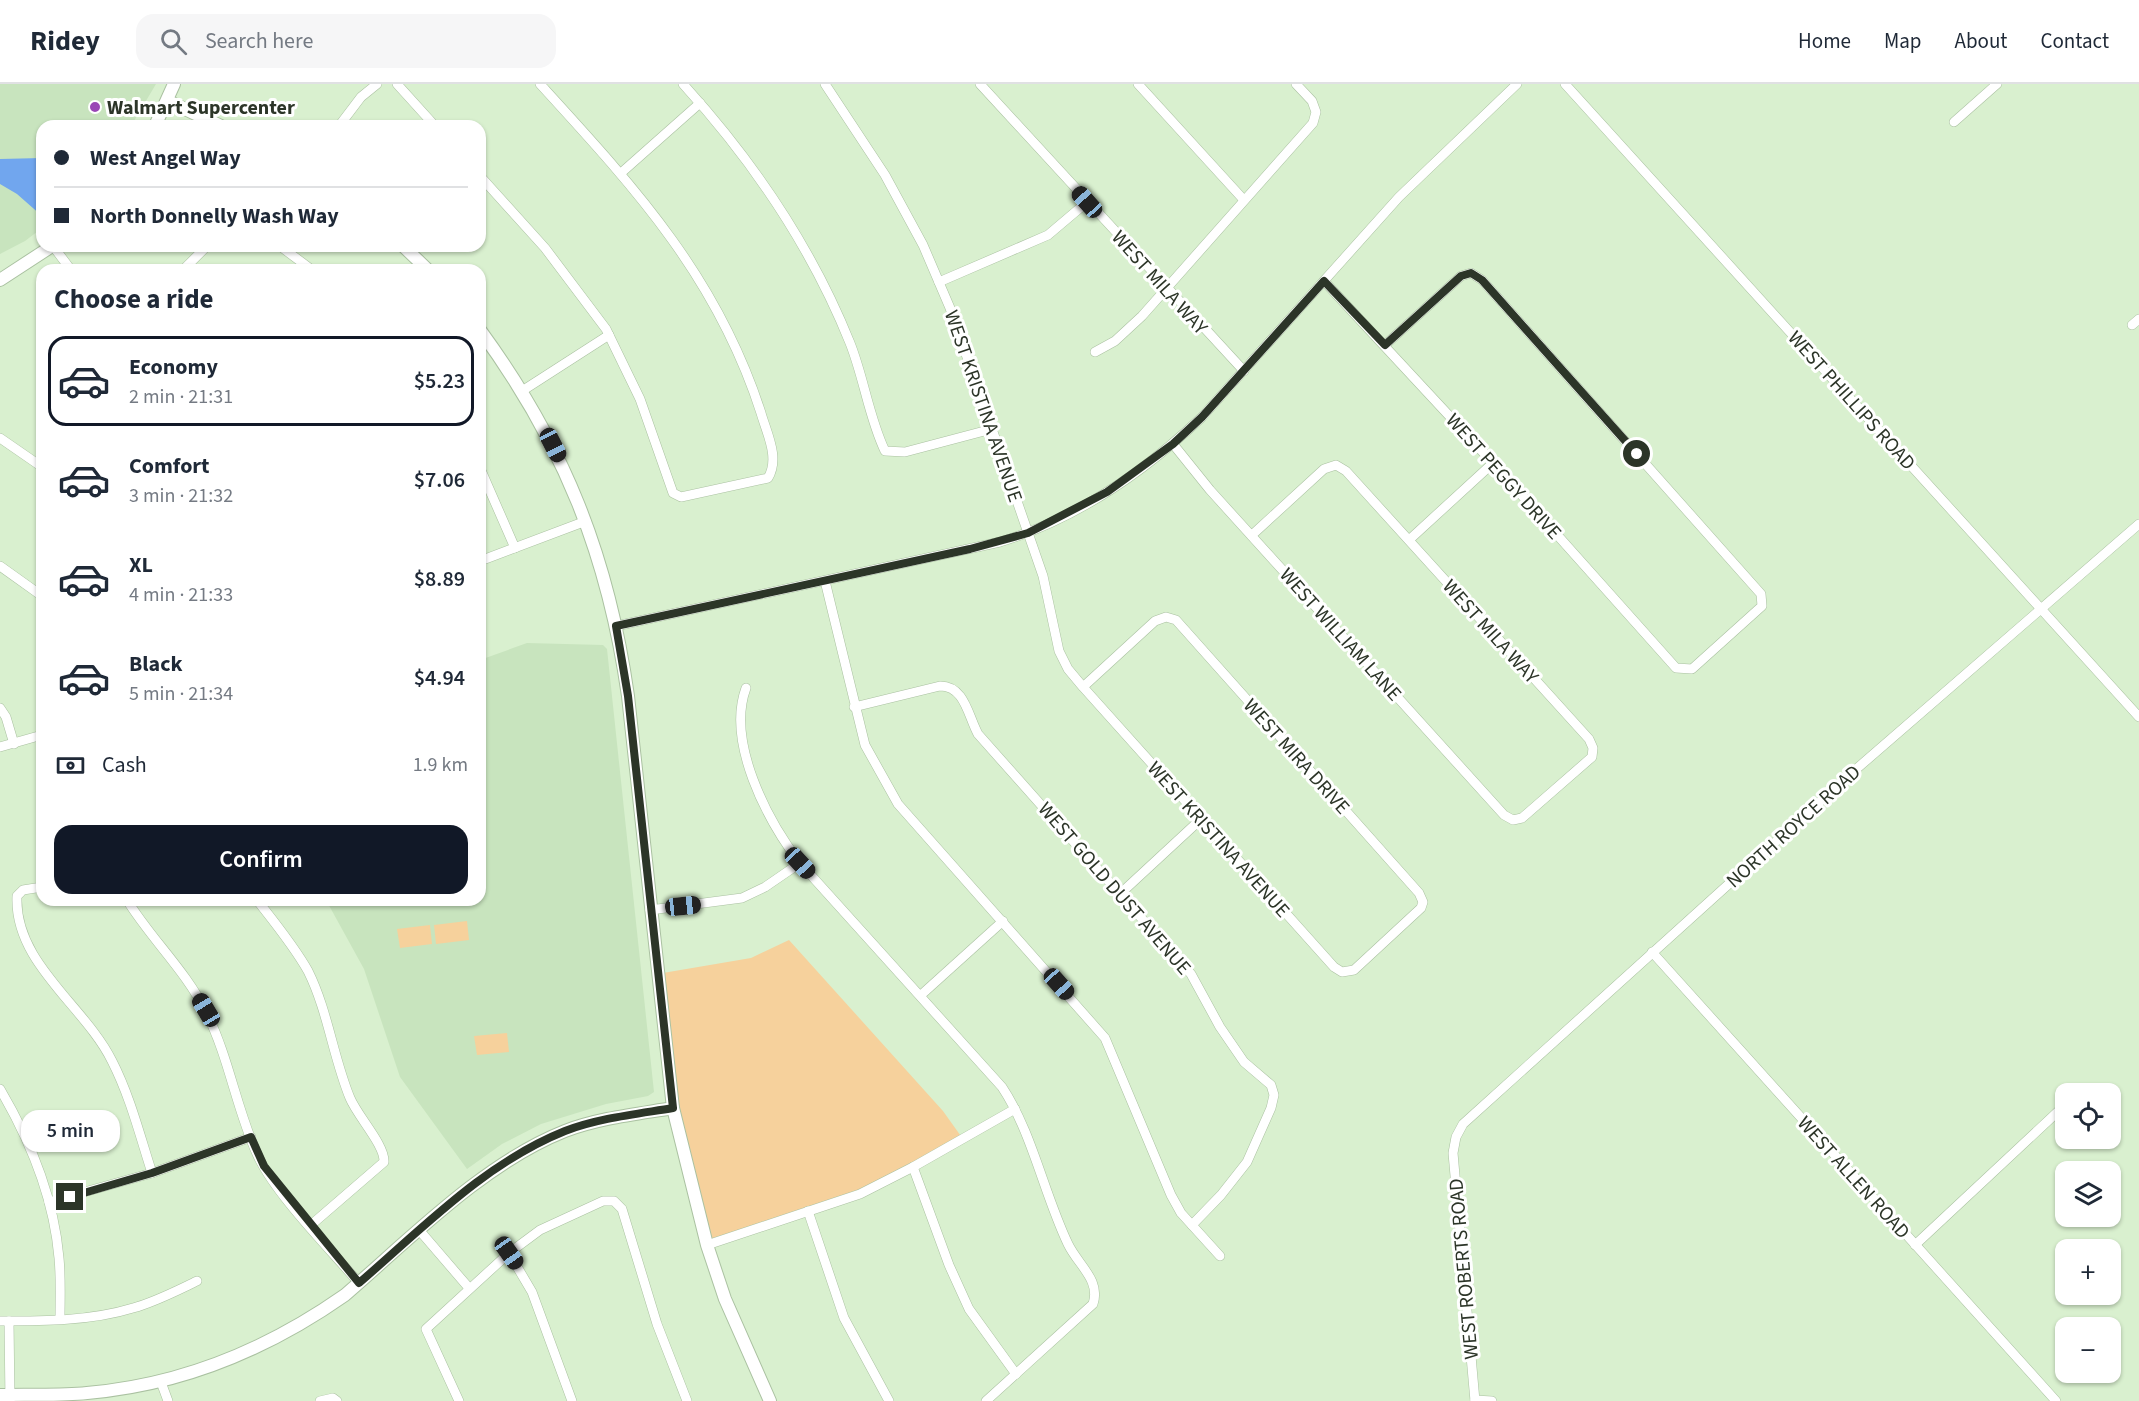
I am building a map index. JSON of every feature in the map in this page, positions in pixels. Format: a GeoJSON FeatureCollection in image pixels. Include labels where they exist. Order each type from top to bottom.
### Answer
{"type":"FeatureCollection","features":[{"type":"Feature","properties":{"kind":"street"},"geometry":{"type":"LineString","coordinates":[[158,120],[174,84]]}},
{"type":"Feature","properties":{"kind":"street"},"geometry":{"type":"LineString","coordinates":[[344,120],[362,97],[377,84]]}},
{"type":"Feature","properties":{"kind":"street"},"geometry":{"type":"LineString","coordinates":[[397,84],[430,120]]}},
{"type":"Feature","properties":{"kind":"street"},"geometry":{"type":"LineString","coordinates":[[486,183],[556,261],[609,335],[644,407],[674,493],[681,497],[768,478],[774,469],[774,457],[757,400],[728,331],[689,261],[621,173],[540,84]]}},
{"type":"Feature","properties":{"kind":"street"},"geometry":{"type":"LineString","coordinates":[[683,84],[751,164],[799,239],[836,309],[851,345],[885,452],[904,452],[992,429]]}},
{"type":"Feature","properties":{"kind":"street","name":"WEST KRISTINA AVENUE"},"geometry":{"type":"LineString","coordinates":[[825,84],[885,175],[923,245],[939,282],[965,348],[1042,576],[1059,651],[1083,687],[1334,967],[1342,972]]}},
{"type":"Feature","properties":{"kind":"street","name":"WEST MILA WAY"},"geometry":{"type":"LineString","coordinates":[[980,84],[1166,290],[1244,371]]}},
{"type":"Feature","properties":{"kind":"street"},"geometry":{"type":"LineString","coordinates":[[1138,84],[1243,199]]}},
{"type":"Feature","properties":{"kind":"street"},"geometry":{"type":"LineString","coordinates":[[1095,352],[1115,341],[1166,290],[1243,199],[1313,123],[1316,112],[1312,101],[1296,84]]}},
{"type":"Feature","properties":{"kind":"street"},"geometry":{"type":"LineString","coordinates":[[616,626],[970,549],[1028,533],[1107,492],[1173,444],[1244,371],[1422,172],[1517,84]]}},
{"type":"Feature","properties":{"kind":"street","name":"WEST PHILLIPS ROAD"},"geometry":{"type":"LineString","coordinates":[[1565,84],[2139,717]]}},
{"type":"Feature","properties":{"kind":"street"},"geometry":{"type":"LineString","coordinates":[[1954,122],[1997,84]]}},
{"type":"Feature","properties":{"kind":"street"},"geometry":{"type":"LineString","coordinates":[[168,101],[208,120]]}},
{"type":"Feature","properties":{"kind":"street"},"geometry":{"type":"LineString","coordinates":[[621,173],[700,103]]}},
{"type":"Feature","properties":{"kind":"street"},"geometry":{"type":"LineString","coordinates":[[939,282],[1048,236],[1087,202]]}},
{"type":"Feature","properties":{"kind":"street"},"geometry":{"type":"LineString","coordinates":[[0,280],[43,252]]}},
{"type":"Feature","properties":{"kind":"street"},"geometry":{"type":"LineString","coordinates":[[57,252],[66,264]]}},
{"type":"Feature","properties":{"kind":"street"},"geometry":{"type":"LineString","coordinates":[[189,264],[201,252]]}},
{"type":"Feature","properties":{"kind":"street"},"geometry":{"type":"LineString","coordinates":[[288,252],[304,264]]}},
{"type":"Feature","properties":{"kind":"street"},"geometry":{"type":"LineString","coordinates":[[409,252],[422,264]]}},
{"type":"Feature","properties":{"kind":"street","name":"WEST PEGGY DRIVE"},"geometry":{"type":"LineString","coordinates":[[1324,281],[1493,463],[1676,668],[1692,669],[1762,606],[1761,594],[1482,280],[1471,273],[1461,276],[1385,345]]}},
{"type":"Feature","properties":{"kind":"street"},"geometry":{"type":"LineString","coordinates":[[522,391],[609,335]]}},
{"type":"Feature","properties":{"kind":"street"},"geometry":{"type":"LineString","coordinates":[[486,339],[544,428],[586,521],[616,626],[628,696],[673,1108],[707,1245],[725,1299],[770,1401]]}},
{"type":"Feature","properties":{"kind":"street"},"geometry":{"type":"LineString","coordinates":[[0,438],[36,463]]}},
{"type":"Feature","properties":{"kind":"street","name":"WEST WILLIAM LANE"},"geometry":{"type":"LineString","coordinates":[[1173,444],[1504,815],[1513,820],[1522,818],[1592,757],[1593,748]]}},
{"type":"Feature","properties":{"kind":"street"},"geometry":{"type":"LineString","coordinates":[[1409,540],[1493,463]]}},
{"type":"Feature","properties":{"kind":"street","name":"WEST MILA WAY"},"geometry":{"type":"LineString","coordinates":[[1252,535],[1324,469],[1336,465],[1346,471],[1589,739],[1593,748]]}},
{"type":"Feature","properties":{"kind":"street"},"geometry":{"type":"LineString","coordinates":[[486,482],[515,548]]}},
{"type":"Feature","properties":{"kind":"street"},"geometry":{"type":"LineString","coordinates":[[486,559],[586,521]]}},
{"type":"Feature","properties":{"kind":"street","name":"NORTH ROYCE ROAD"},"geometry":{"type":"LineString","coordinates":[[1456,1137],[1470,1116],[1652,952],[2139,524]]}},
{"type":"Feature","properties":{"kind":"street"},"geometry":{"type":"LineString","coordinates":[[0,566],[36,592]]}},
{"type":"Feature","properties":{"kind":"street"},"geometry":{"type":"LineString","coordinates":[[825,581],[865,745],[898,804],[1105,1038],[1171,1195],[1192,1225],[1220,1256]]}},
{"type":"Feature","properties":{"kind":"street","name":"WEST MIRA DRIVE"},"geometry":{"type":"LineString","coordinates":[[1083,687],[1155,621],[1166,617],[1176,620],[1419,893],[1423,902],[1421,908],[1353,970],[1342,972]]}},
{"type":"Feature","properties":{"kind":"street","name":"WEST GOLD DUST AVENUE"},"geometry":{"type":"LineString","coordinates":[[854,706],[950,686],[959,693],[978,734],[1121,892],[1191,974],[1220,1027],[1244,1062],[1271,1085],[1275,1095],[1247,1162],[1221,1195],[1192,1225]]}},
{"type":"Feature","properties":{"kind":"street"},"geometry":{"type":"LineString","coordinates":[[746,688],[741,701],[740,718],[747,758],[773,823],[800,863],[1002,1087],[1015,1109],[1056,1218],[1070,1247],[1094,1283],[1096,1293],[1093,1304],[986,1401]]}},
{"type":"Feature","properties":{"kind":"street"},"geometry":{"type":"LineString","coordinates":[[0,708],[6,717],[14,744]]}},
{"type":"Feature","properties":{"kind":"street"},"geometry":{"type":"LineString","coordinates":[[0,747],[36,737]]}},
{"type":"Feature","properties":{"kind":"street"},"geometry":{"type":"LineString","coordinates":[[1121,892],[1201,819]]}},
{"type":"Feature","properties":{"kind":"street"},"geometry":{"type":"LineString","coordinates":[[650,910],[742,898],[765,887],[800,863]]}},
{"type":"Feature","properties":{"kind":"street"},"geometry":{"type":"LineString","coordinates":[[36,888],[23,890],[17,896],[17,906],[31,949],[101,1041],[112,1060],[152,1173]]}},
{"type":"Feature","properties":{"kind":"street"},"geometry":{"type":"LineString","coordinates":[[131,906],[139,920],[188,981],[206,1010],[222,1045],[251,1137],[264,1166],[359,1283]]}},
{"type":"Feature","properties":{"kind":"street"},"geometry":{"type":"LineString","coordinates":[[261,906],[308,972],[321,1005],[350,1098],[361,1120],[385,1153],[384,1161],[311,1225]]}},
{"type":"Feature","properties":{"kind":"street"},"geometry":{"type":"LineString","coordinates":[[921,995],[1003,921]]}},
{"type":"Feature","properties":{"kind":"street","name":"WEST ALLEN ROAD"},"geometry":{"type":"LineString","coordinates":[[1652,952],[2056,1401]]}},
{"type":"Feature","properties":{"kind":"street"},"geometry":{"type":"LineString","coordinates":[[0,1089],[33,1154],[49,1202],[60,1258],[60,1318]]}},
{"type":"Feature","properties":{"kind":"street"},"geometry":{"type":"LineString","coordinates":[[197,1281],[134,1308],[88,1317],[4,1321],[6,1397],[87,1393],[161,1382],[201,1371],[241,1355],[318,1314],[359,1283],[506,1161],[566,1131],[599,1121],[673,1108]]}},
{"type":"Feature","properties":{"kind":"street"},"geometry":{"type":"LineString","coordinates":[[707,1245],[860,1194],[913,1167],[1015,1109]]}},
{"type":"Feature","properties":{"kind":"street"},"geometry":{"type":"LineString","coordinates":[[1915,1245],[2055,1114]]}},
{"type":"Feature","properties":{"kind":"street"},"geometry":{"type":"LineString","coordinates":[[49,1202],[152,1173],[251,1137]]}},
{"type":"Feature","properties":{"kind":"street","name":"WEST ROBERTS ROAD"},"geometry":{"type":"LineString","coordinates":[[1456,1137],[1454,1153],[1475,1401]]}},
{"type":"Feature","properties":{"kind":"street"},"geometry":{"type":"LineString","coordinates":[[913,1167],[949,1265],[969,1309],[1016,1374]]}},
{"type":"Feature","properties":{"kind":"street"},"geometry":{"type":"LineString","coordinates":[[459,1401],[426,1329],[509,1253],[550,1225],[603,1201],[614,1201],[622,1209],[657,1324],[687,1401]]}},
{"type":"Feature","properties":{"kind":"street"},"geometry":{"type":"LineString","coordinates":[[808,1211],[844,1318],[889,1401]]}},
{"type":"Feature","properties":{"kind":"street"},"geometry":{"type":"LineString","coordinates":[[420,1231],[469,1288]]}},
{"type":"Feature","properties":{"kind":"street"},"geometry":{"type":"LineString","coordinates":[[509,1253],[532,1292],[572,1401]]}},
{"type":"Feature","properties":{"kind":"street"},"geometry":{"type":"LineString","coordinates":[[161,1382],[168,1401]]}},
{"type":"Feature","properties":{"kind":"street"},"geometry":{"type":"LineString","coordinates":[[320,1401],[335,1399]]}},
{"type":"Feature","properties":{"kind":"street"},"geometry":{"type":"LineString","coordinates":[[1475,1401],[1492,1401]]}},
{"type":"Feature","properties":{"kind":"shaded area"},"geometry":{"type":"Polygon","coordinates":[[[0,84],[156,84],[135,120],[36,120],[36,233],[0,254],[0,84]]]}},
{"type":"Feature","properties":{"kind":"shaded area"},"geometry":{"type":"Polygon","coordinates":[[[527,643],[603,645],[607,649],[654,1092],[648,1096],[606,1104],[541,1124],[502,1144],[467,1169],[400,1077],[364,969],[329,906],[486,906],[486,658],[527,643]]]}},
{"type":"Feature","properties":{"kind":"shaded area"},"geometry":{"type":"Polygon","coordinates":[[[467,921],[469,940],[436,944],[434,925],[467,921]]]}},
{"type":"Feature","properties":{"kind":"shaded area"},"geometry":{"type":"Polygon","coordinates":[[[430,925],[432,944],[400,948],[397,929],[430,925]]]}},
{"type":"Feature","properties":{"kind":"shaded area"},"geometry":{"type":"Polygon","coordinates":[[[789,940],[943,1111],[963,1139],[881,1184],[707,1245],[689,1178],[657,974],[751,958],[789,940]]]}},
{"type":"Feature","properties":{"kind":"shaded area"},"geometry":{"type":"Polygon","coordinates":[[[507,1033],[509,1052],[477,1055],[474,1036],[507,1033]]]}},
{"type":"Feature","properties":{"kind":"water"},"geometry":{"type":"Polygon","coordinates":[[[36,158],[36,211],[17,194],[0,184],[0,159],[36,158]]]}},
{"type":"Feature","properties":{"kind":"place","name":"Walmart Supercenter"},"geometry":{"type":"Point","coordinates":[95,107]}},
{"type":"Feature","properties":{"kind":"route"},"geometry":{"type":"LineString","coordinates":[[70,1197],[152,1173],[251,1137],[264,1166],[280,1189],[359,1283],[506,1161],[566,1131],[599,1121],[673,1108],[628,696],[622,648],[616,626],[970,549],[1028,533],[1107,492],[1173,444],[1202,417],[1324,281],[1342,297],[1385,345],[1461,276],[1471,273],[1482,280],[1637,454]]}}]}
